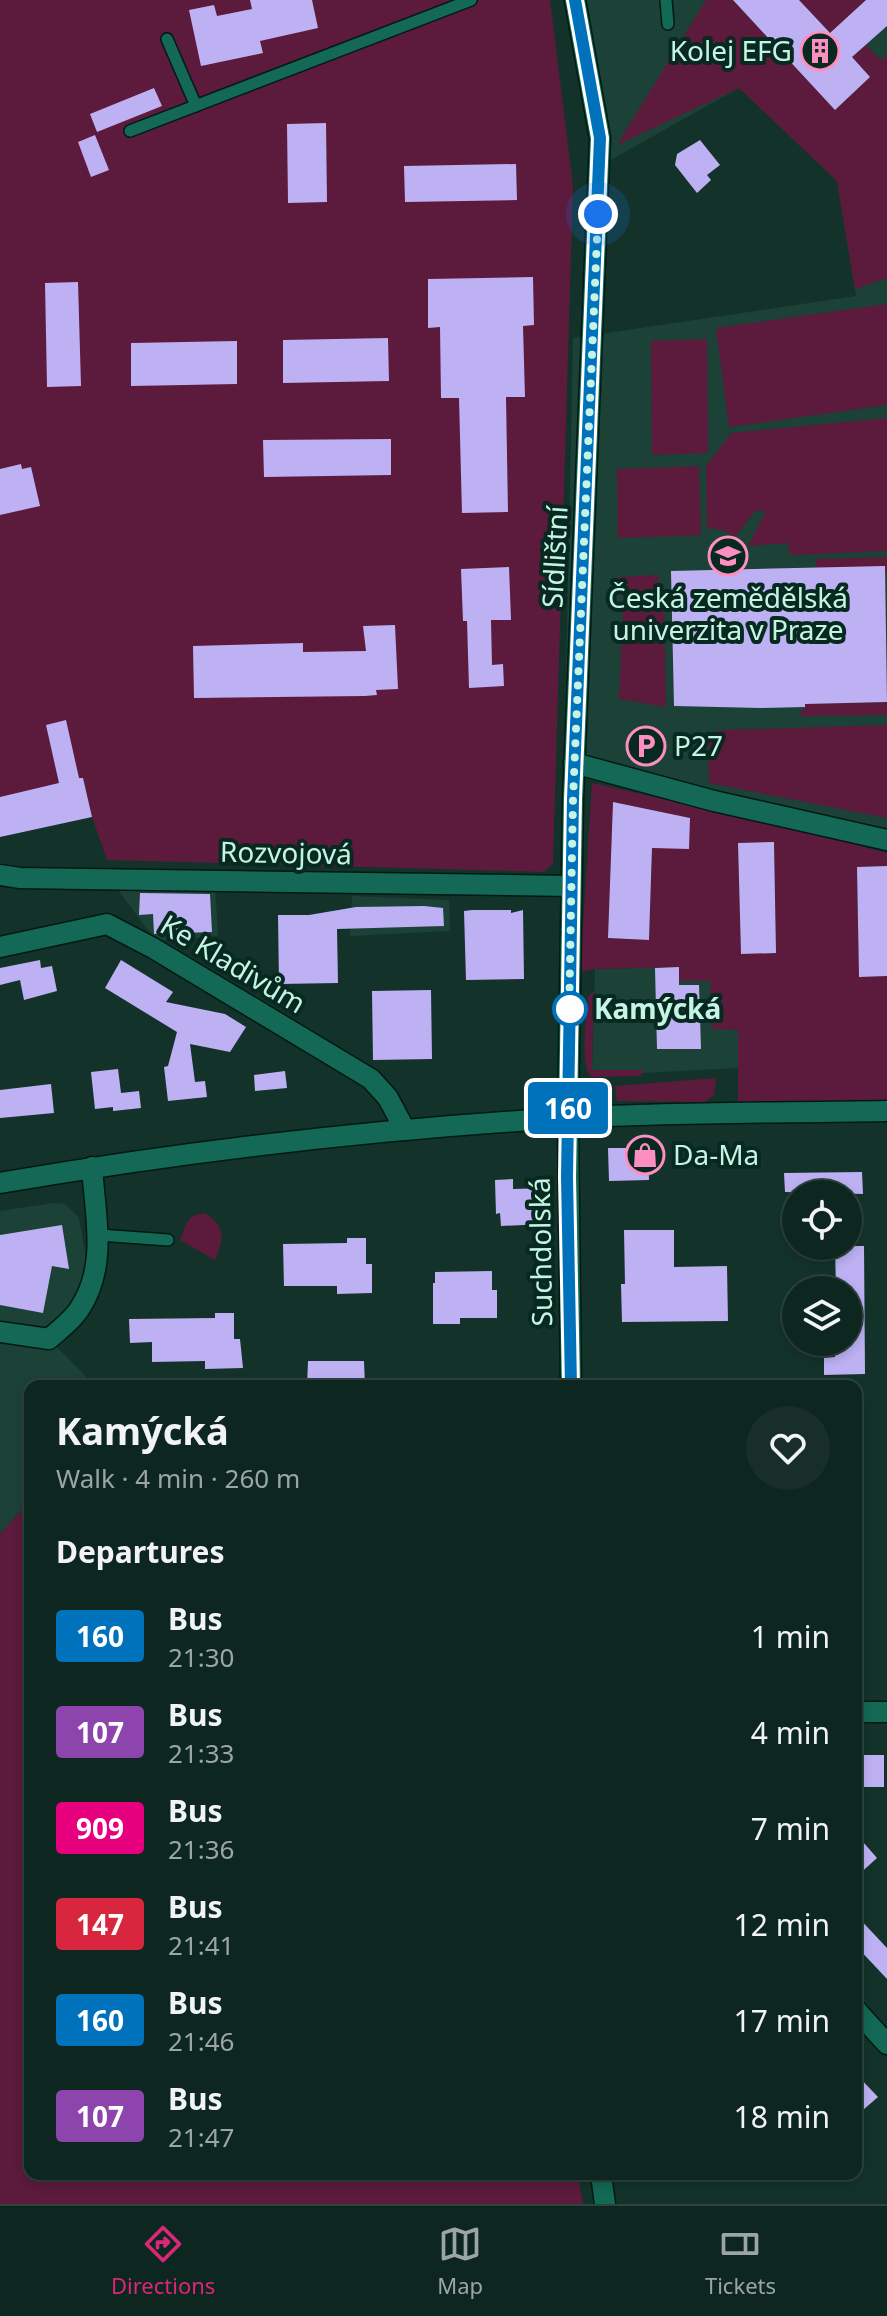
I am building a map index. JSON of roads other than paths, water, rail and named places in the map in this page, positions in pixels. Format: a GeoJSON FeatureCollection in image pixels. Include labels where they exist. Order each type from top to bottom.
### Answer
{"type":"FeatureCollection","features":[{"type":"Feature","properties":{"kind":"street","name":"Sídlištní"},"geometry":{"type":"LineString","coordinates":[[568,1118],[574,763],[600,138],[575,0]]}},
{"type":"Feature","properties":{"kind":"street"},"geometry":{"type":"LineString","coordinates":[[574,763],[714,801],[887,840]]}},
{"type":"Feature","properties":{"kind":"street","name":"Rozvojová"},"geometry":{"type":"LineString","coordinates":[[0,875],[20,878],[571,886]]}},
{"type":"Feature","properties":{"kind":"street","name":"Ke Kladivům"},"geometry":{"type":"LineString","coordinates":[[0,947],[107,924],[153,948],[371,1079],[388,1098],[405,1130]]}},
{"type":"Feature","properties":{"kind":"street"},"geometry":{"type":"LineString","coordinates":[[0,1183],[92,1167],[405,1130],[568,1118],[887,1111]]}},
{"type":"Feature","properties":{"kind":"street","name":"Suchdolská"},"geometry":{"type":"LineString","coordinates":[[568,1118],[571,1380]]}},
{"type":"Feature","properties":{"kind":"street"},"geometry":{"type":"LineString","coordinates":[[0,1332],[49,1339],[79,1310],[94,1278],[99,1235],[92,1167]]}},
{"type":"Feature","properties":{"kind":"street"},"geometry":{"type":"LineString","coordinates":[[862,1712],[887,1712]]}},
{"type":"Feature","properties":{"kind":"street"},"geometry":{"type":"LineString","coordinates":[[862,2017],[887,2044]]}},
{"type":"Feature","properties":{"kind":"street"},"geometry":{"type":"LineString","coordinates":[[602,2180],[605,2204]]}},
{"type":"Feature","properties":{"kind":"lane"},"geometry":{"type":"LineString","coordinates":[[130,131],[471,0]]}},
{"type":"Feature","properties":{"kind":"lane"},"geometry":{"type":"LineString","coordinates":[[666,0],[668,24]]}},
{"type":"Feature","properties":{"kind":"lane"},"geometry":{"type":"LineString","coordinates":[[167,39],[196,106]]}},
{"type":"Feature","properties":{"kind":"lane"},"geometry":{"type":"LineString","coordinates":[[99,1235],[168,1240]]}},
{"type":"Feature","properties":{"kind":"place","name":"Kolej EFG"},"geometry":{"type":"Point","coordinates":[820,51]}},
{"type":"Feature","properties":{"kind":"place","name":"Česká zemědělská univerzita v Praze"},"geometry":{"type":"Point","coordinates":[728,556]}},
{"type":"Feature","properties":{"kind":"place","name":"P27"},"geometry":{"type":"Point","coordinates":[646,746]}},
{"type":"Feature","properties":{"kind":"place","name":"Kamýcká"},"geometry":{"type":"Point","coordinates":[570,1009]}},
{"type":"Feature","properties":{"kind":"place","name":"Da-Ma"},"geometry":{"type":"Point","coordinates":[645,1155]}}]}
